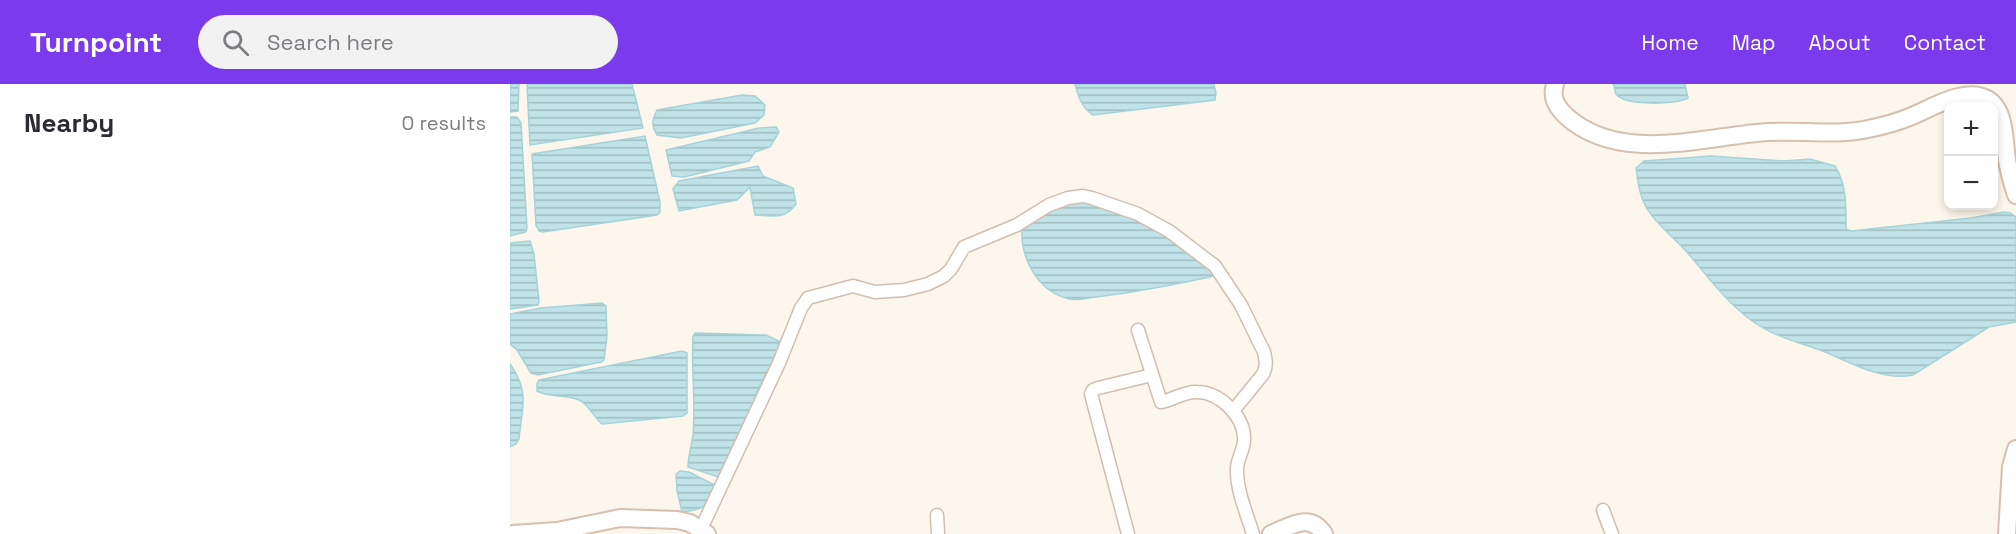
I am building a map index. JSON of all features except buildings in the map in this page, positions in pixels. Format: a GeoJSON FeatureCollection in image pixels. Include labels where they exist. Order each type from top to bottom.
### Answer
{"type":"FeatureCollection","features":[{"type":"Feature","properties":{"kind":"main road"},"geometry":{"type":"LineString","coordinates":[[1555,84],[1553,96],[1555,103],[1570,119],[1605,137],[1637,144],[1700,140],[1774,131],[1854,132],[1911,117],[1961,97],[1984,98],[1991,102],[1998,111],[2016,195]]}},
{"type":"Feature","properties":{"kind":"main road"},"geometry":{"type":"LineString","coordinates":[[2007,534],[2011,467],[2016,449]]}},
{"type":"Feature","properties":{"kind":"main road"},"geometry":{"type":"LineString","coordinates":[[513,534],[557,531],[620,518],[677,520],[690,523],[704,531]]}},
{"type":"Feature","properties":{"kind":"main road"},"geometry":{"type":"LineString","coordinates":[[1272,534],[1311,521],[1319,526],[1324,534]]}},
{"type":"Feature","properties":{"kind":"street"},"geometry":{"type":"LineString","coordinates":[[704,531],[801,308],[808,298],[853,286],[875,292],[904,290],[928,284],[944,276],[951,269],[964,247],[1017,225],[1049,205],[1068,198],[1077,196],[1092,198],[1138,214],[1169,231],[1215,266],[1241,305],[1264,352],[1267,367],[1233,411]]}},
{"type":"Feature","properties":{"kind":"street"},"geometry":{"type":"LineString","coordinates":[[1138,330],[1161,402],[1196,392],[1218,399],[1238,418],[1244,439],[1236,469],[1253,534]]}},
{"type":"Feature","properties":{"kind":"street"},"geometry":{"type":"LineString","coordinates":[[1128,534],[1090,393],[1098,388],[1152,375]]}},
{"type":"Feature","properties":{"kind":"street"},"geometry":{"type":"LineString","coordinates":[[1603,510],[1612,534]]}},
{"type":"Feature","properties":{"kind":"street"},"geometry":{"type":"LineString","coordinates":[[937,515],[938,534]]}},
{"type":"Feature","properties":{"kind":"water"},"geometry":{"type":"Polygon","coordinates":[[[510,84],[519,84],[518,111],[510,112],[510,84]]]}},
{"type":"Feature","properties":{"kind":"water"},"geometry":{"type":"Polygon","coordinates":[[[527,84],[632,84],[643,128],[530,145],[527,84]]]}},
{"type":"Feature","properties":{"kind":"water"},"geometry":{"type":"Polygon","coordinates":[[[1075,84],[1214,84],[1216,93],[1215,100],[1093,115],[1083,105],[1075,84]]]}},
{"type":"Feature","properties":{"kind":"water"},"geometry":{"type":"Polygon","coordinates":[[[1613,84],[1685,84],[1688,98],[1662,103],[1629,101],[1616,94],[1613,84]]]}},
{"type":"Feature","properties":{"kind":"water"},"geometry":{"type":"Polygon","coordinates":[[[742,95],[755,96],[765,105],[764,115],[755,123],[681,138],[657,135],[654,128],[653,120],[657,110],[742,95]]]}},
{"type":"Feature","properties":{"kind":"water"},"geometry":{"type":"Polygon","coordinates":[[[510,117],[517,117],[521,123],[527,228],[526,232],[510,236],[510,117]]]}},
{"type":"Feature","properties":{"kind":"water"},"geometry":{"type":"Polygon","coordinates":[[[776,127],[779,132],[770,147],[755,152],[749,161],[684,177],[672,176],[666,150],[759,128],[776,127]]]}},
{"type":"Feature","properties":{"kind":"water"},"geometry":{"type":"Polygon","coordinates":[[[645,136],[660,202],[660,212],[657,215],[539,231],[536,225],[532,154],[645,136]]]}},
{"type":"Feature","properties":{"kind":"water"},"geometry":{"type":"Polygon","coordinates":[[[1711,156],[1784,161],[1810,159],[1835,166],[1844,188],[1846,229],[1851,231],[2010,213],[2016,217],[2016,322],[1989,327],[1913,375],[1902,376],[1870,371],[1769,331],[1742,313],[1654,218],[1646,207],[1639,188],[1636,168],[1644,161],[1711,156]]]}},
{"type":"Feature","properties":{"kind":"water"},"geometry":{"type":"Polygon","coordinates":[[[758,166],[763,176],[793,188],[796,204],[787,213],[778,216],[755,215],[750,187],[737,200],[679,211],[673,189],[679,181],[758,166]]]}},
{"type":"Feature","properties":{"kind":"water"},"geometry":{"type":"Polygon","coordinates":[[[1074,199],[1143,218],[1219,275],[1173,285],[1075,300],[1058,295],[1048,289],[1033,272],[1024,250],[1022,227],[1055,206],[1074,199]]]}},
{"type":"Feature","properties":{"kind":"water"},"geometry":{"type":"Polygon","coordinates":[[[530,241],[534,254],[538,305],[510,309],[510,243],[530,241]]]}},
{"type":"Feature","properties":{"kind":"water"},"geometry":{"type":"Polygon","coordinates":[[[602,303],[606,306],[607,336],[604,360],[601,362],[538,375],[531,373],[517,350],[510,344],[510,314],[541,308],[602,303]]]}},
{"type":"Feature","properties":{"kind":"water"},"geometry":{"type":"Polygon","coordinates":[[[695,333],[766,335],[783,343],[761,383],[724,472],[718,477],[688,467],[694,422],[693,336],[695,333]]]}},
{"type":"Feature","properties":{"kind":"water"},"geometry":{"type":"Polygon","coordinates":[[[682,351],[687,353],[687,413],[683,416],[602,424],[579,400],[547,395],[537,391],[539,380],[682,351]]]}},
{"type":"Feature","properties":{"kind":"water"},"geometry":{"type":"Polygon","coordinates":[[[510,364],[520,383],[523,409],[519,439],[510,447],[510,364]]]}},
{"type":"Feature","properties":{"kind":"water"},"geometry":{"type":"Polygon","coordinates":[[[680,471],[689,472],[715,487],[707,503],[701,508],[682,512],[676,474],[680,471]]]}}]}
